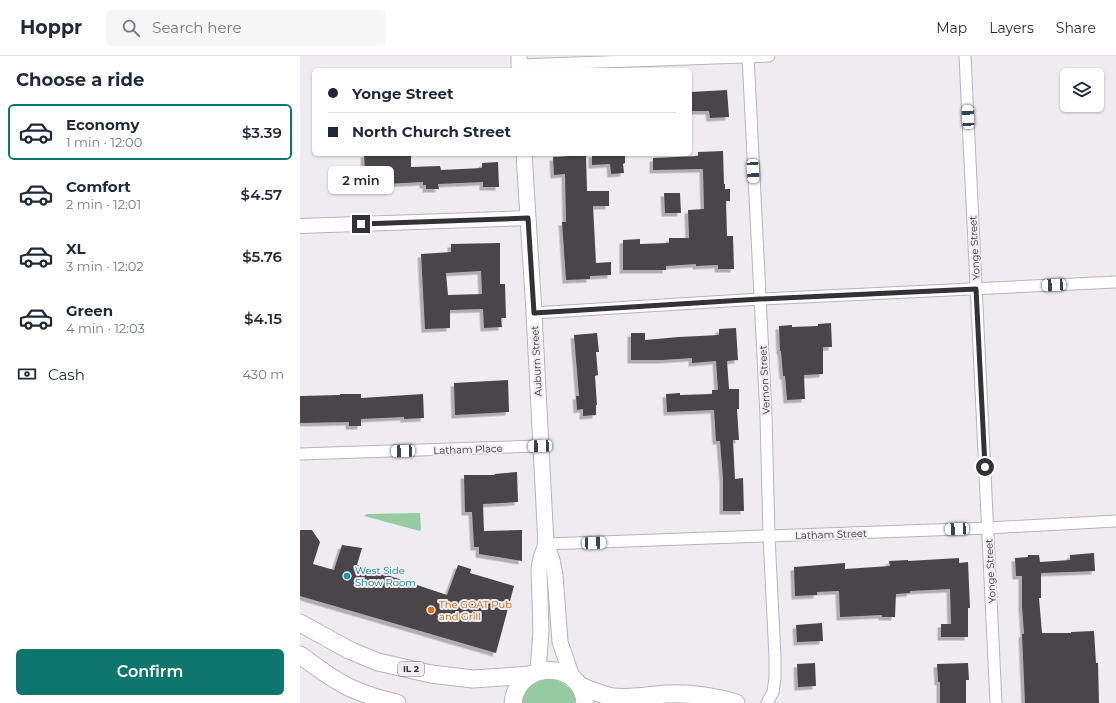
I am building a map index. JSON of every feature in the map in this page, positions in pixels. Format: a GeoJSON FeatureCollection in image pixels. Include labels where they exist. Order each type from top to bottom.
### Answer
{"type":"FeatureCollection","features":[{"type":"Feature","properties":{"kind":"main road","name":"Auburn Street"},"geometry":{"type":"LineString","coordinates":[[524,156],[546,544],[552,560],[555,575],[560,642],[576,682]]}},
{"type":"Feature","properties":{"kind":"main road","name":"Auburn Street"},"geometry":{"type":"LineString","coordinates":[[534,673],[541,631],[539,570],[546,544]]}},
{"type":"Feature","properties":{"kind":"main road","name":"IL 2"},"geometry":{"type":"LineString","coordinates":[[300,623],[349,650],[378,662],[431,674],[473,679],[534,673]]}},
{"type":"Feature","properties":{"kind":"main road"},"geometry":{"type":"LineString","coordinates":[[300,634],[331,648],[349,650]]}},
{"type":"Feature","properties":{"kind":"main road"},"geometry":{"type":"LineString","coordinates":[[300,655],[330,676],[351,688],[397,703]]}},
{"type":"Feature","properties":{"kind":"main road"},"geometry":{"type":"LineString","coordinates":[[513,703],[514,696],[519,685],[527,677],[534,673],[549,670],[561,672],[576,682],[602,694],[614,697],[695,694],[736,703]]}},
{"type":"Feature","properties":{"kind":"main road"},"geometry":{"type":"LineString","coordinates":[[576,682],[585,698],[585,703]]}},
{"type":"Feature","properties":{"kind":"street"},"geometry":{"type":"LineString","coordinates":[[519,64],[769,56]]}},
{"type":"Feature","properties":{"kind":"street","name":"Yonge Street"},"geometry":{"type":"LineString","coordinates":[[965,56],[996,703]]}},
{"type":"Feature","properties":{"kind":"street","name":"Vernon Street"},"geometry":{"type":"LineString","coordinates":[[748,57],[766,416],[775,678],[772,692],[766,703]]}},
{"type":"Feature","properties":{"kind":"street"},"geometry":{"type":"LineString","coordinates":[[300,226],[528,218]]}},
{"type":"Feature","properties":{"kind":"street"},"geometry":{"type":"LineString","coordinates":[[534,313],[760,299],[1116,282]]}},
{"type":"Feature","properties":{"kind":"street","name":"Latham Place"},"geometry":{"type":"LineString","coordinates":[[300,454],[540,446]]}},
{"type":"Feature","properties":{"kind":"street","name":"Latham Street"},"geometry":{"type":"LineString","coordinates":[[546,544],[988,528],[1116,521]]}},
{"type":"Feature","properties":{"kind":"street"},"geometry":{"type":"LineString","coordinates":[[300,668],[330,676]]}},
{"type":"Feature","properties":{"kind":"green space"},"geometry":{"type":"Polygon","coordinates":[[[420,513],[420,531],[364,516],[367,514],[420,513]]]}},
{"type":"Feature","properties":{"kind":"green space"},"geometry":{"type":"Polygon","coordinates":[[[548,678],[562,683],[570,689],[575,697],[576,703],[521,703],[524,693],[530,686],[538,681],[548,678]]]}},
{"type":"Feature","properties":{"kind":"building"},"geometry":{"type":"Polygon","coordinates":[[[727,90],[729,117],[710,118],[709,111],[692,111],[692,92],[727,90]]]}},
{"type":"Feature","properties":{"kind":"building"},"geometry":{"type":"Polygon","coordinates":[[[723,151],[724,184],[725,189],[730,189],[730,201],[726,201],[727,236],[733,236],[734,269],[718,269],[718,265],[696,266],[696,264],[666,266],[666,270],[623,270],[623,240],[640,239],[640,244],[669,243],[669,238],[689,238],[688,210],[704,209],[703,169],[653,170],[653,158],[698,156],[698,152],[723,151]]]}},
{"type":"Feature","properties":{"kind":"building"},"geometry":{"type":"Polygon","coordinates":[[[364,156],[411,156],[411,167],[440,166],[441,170],[482,168],[482,163],[498,162],[499,187],[483,187],[483,182],[438,184],[439,189],[426,189],[426,185],[423,185],[423,182],[366,185],[364,156]]]}},
{"type":"Feature","properties":{"kind":"building"},"geometry":{"type":"Polygon","coordinates":[[[586,156],[587,191],[609,191],[609,206],[593,206],[596,263],[611,262],[611,275],[590,276],[590,279],[566,280],[562,222],[566,222],[565,174],[554,175],[553,157],[586,156]]]}},
{"type":"Feature","properties":{"kind":"building"},"geometry":{"type":"Polygon","coordinates":[[[592,156],[625,156],[625,163],[623,164],[624,173],[611,174],[610,164],[592,165],[592,156]]]}},
{"type":"Feature","properties":{"kind":"building"},"geometry":{"type":"Polygon","coordinates":[[[664,193],[680,193],[681,213],[665,213],[664,193]]]}},
{"type":"Feature","properties":{"kind":"building"},"geometry":{"type":"Polygon","coordinates":[[[500,243],[500,284],[505,284],[506,318],[501,318],[502,327],[484,328],[483,309],[450,310],[450,328],[425,329],[421,254],[451,252],[451,244],[500,243]],[[481,271],[446,273],[448,295],[482,294],[481,271]]]}},
{"type":"Feature","properties":{"kind":"building"},"geometry":{"type":"Polygon","coordinates":[[[831,323],[832,347],[823,347],[823,374],[804,375],[805,399],[787,400],[785,376],[783,376],[780,351],[779,326],[818,326],[818,324],[831,323]]]}},
{"type":"Feature","properties":{"kind":"building"},"geometry":{"type":"Polygon","coordinates":[[[736,328],[738,360],[727,361],[729,389],[739,389],[739,409],[737,409],[739,440],[733,440],[735,479],[743,478],[744,511],[723,511],[723,479],[720,441],[716,441],[714,410],[667,412],[666,394],[712,394],[712,390],[718,390],[716,361],[692,363],[692,358],[631,360],[631,333],[645,333],[645,340],[719,335],[719,329],[736,328]]]}},
{"type":"Feature","properties":{"kind":"building"},"geometry":{"type":"Polygon","coordinates":[[[597,333],[599,352],[596,352],[598,375],[595,376],[597,405],[596,415],[583,416],[583,409],[577,410],[576,396],[579,396],[574,335],[597,333]]]}},
{"type":"Feature","properties":{"kind":"building"},"geometry":{"type":"Polygon","coordinates":[[[508,380],[509,412],[455,415],[454,383],[508,380]]]}},
{"type":"Feature","properties":{"kind":"building"},"geometry":{"type":"Polygon","coordinates":[[[361,394],[361,398],[423,394],[424,418],[404,419],[404,417],[361,419],[361,426],[349,426],[349,422],[300,423],[300,396],[361,394]]]}},
{"type":"Feature","properties":{"kind":"building"},"geometry":{"type":"Polygon","coordinates":[[[517,472],[518,502],[483,504],[484,531],[522,530],[522,561],[479,554],[479,547],[474,547],[472,512],[465,512],[464,475],[495,475],[494,474],[517,472]]]}},
{"type":"Feature","properties":{"kind":"building"},"geometry":{"type":"Polygon","coordinates":[[[300,530],[312,530],[320,542],[313,564],[334,570],[342,545],[362,548],[357,565],[447,595],[458,565],[471,569],[470,573],[514,586],[496,653],[300,596],[300,530]]]}},
{"type":"Feature","properties":{"kind":"building"},"geometry":{"type":"Polygon","coordinates":[[[1094,553],[1095,571],[1041,573],[1041,598],[1039,598],[1042,633],[1094,631],[1096,663],[1098,663],[1099,703],[1025,703],[1022,634],[1024,634],[1022,576],[1016,576],[1015,558],[1028,557],[1028,555],[1039,555],[1040,562],[1070,560],[1070,555],[1094,553]]]}},
{"type":"Feature","properties":{"kind":"building"},"geometry":{"type":"Polygon","coordinates":[[[959,558],[959,563],[968,562],[970,608],[968,608],[968,637],[941,637],[941,624],[951,624],[950,589],[910,591],[910,593],[896,594],[895,617],[882,617],[882,615],[840,617],[839,591],[817,592],[817,595],[795,596],[794,567],[845,563],[845,569],[890,566],[889,561],[959,558]]]}},
{"type":"Feature","properties":{"kind":"building"},"geometry":{"type":"Polygon","coordinates":[[[822,623],[823,641],[797,642],[796,625],[822,623]]]}},
{"type":"Feature","properties":{"kind":"building"},"geometry":{"type":"Polygon","coordinates":[[[815,663],[816,686],[798,687],[797,664],[815,663]]]}},
{"type":"Feature","properties":{"kind":"building"},"geometry":{"type":"Polygon","coordinates":[[[968,663],[969,680],[966,680],[966,703],[940,703],[940,682],[938,682],[937,664],[968,663]]]}},
{"type":"Feature","properties":{"kind":"place","name":"West Side Show Room"},"geometry":{"type":"Point","coordinates":[347,576]}},
{"type":"Feature","properties":{"kind":"place","name":"The GOAT Pub and Grill"},"geometry":{"type":"Point","coordinates":[431,610]}},
{"type":"Feature","properties":{"kind":"route"},"geometry":{"type":"LineString","coordinates":[[361,224],[528,218],[534,313],[760,299],[976,289],[985,467]]}}]}
